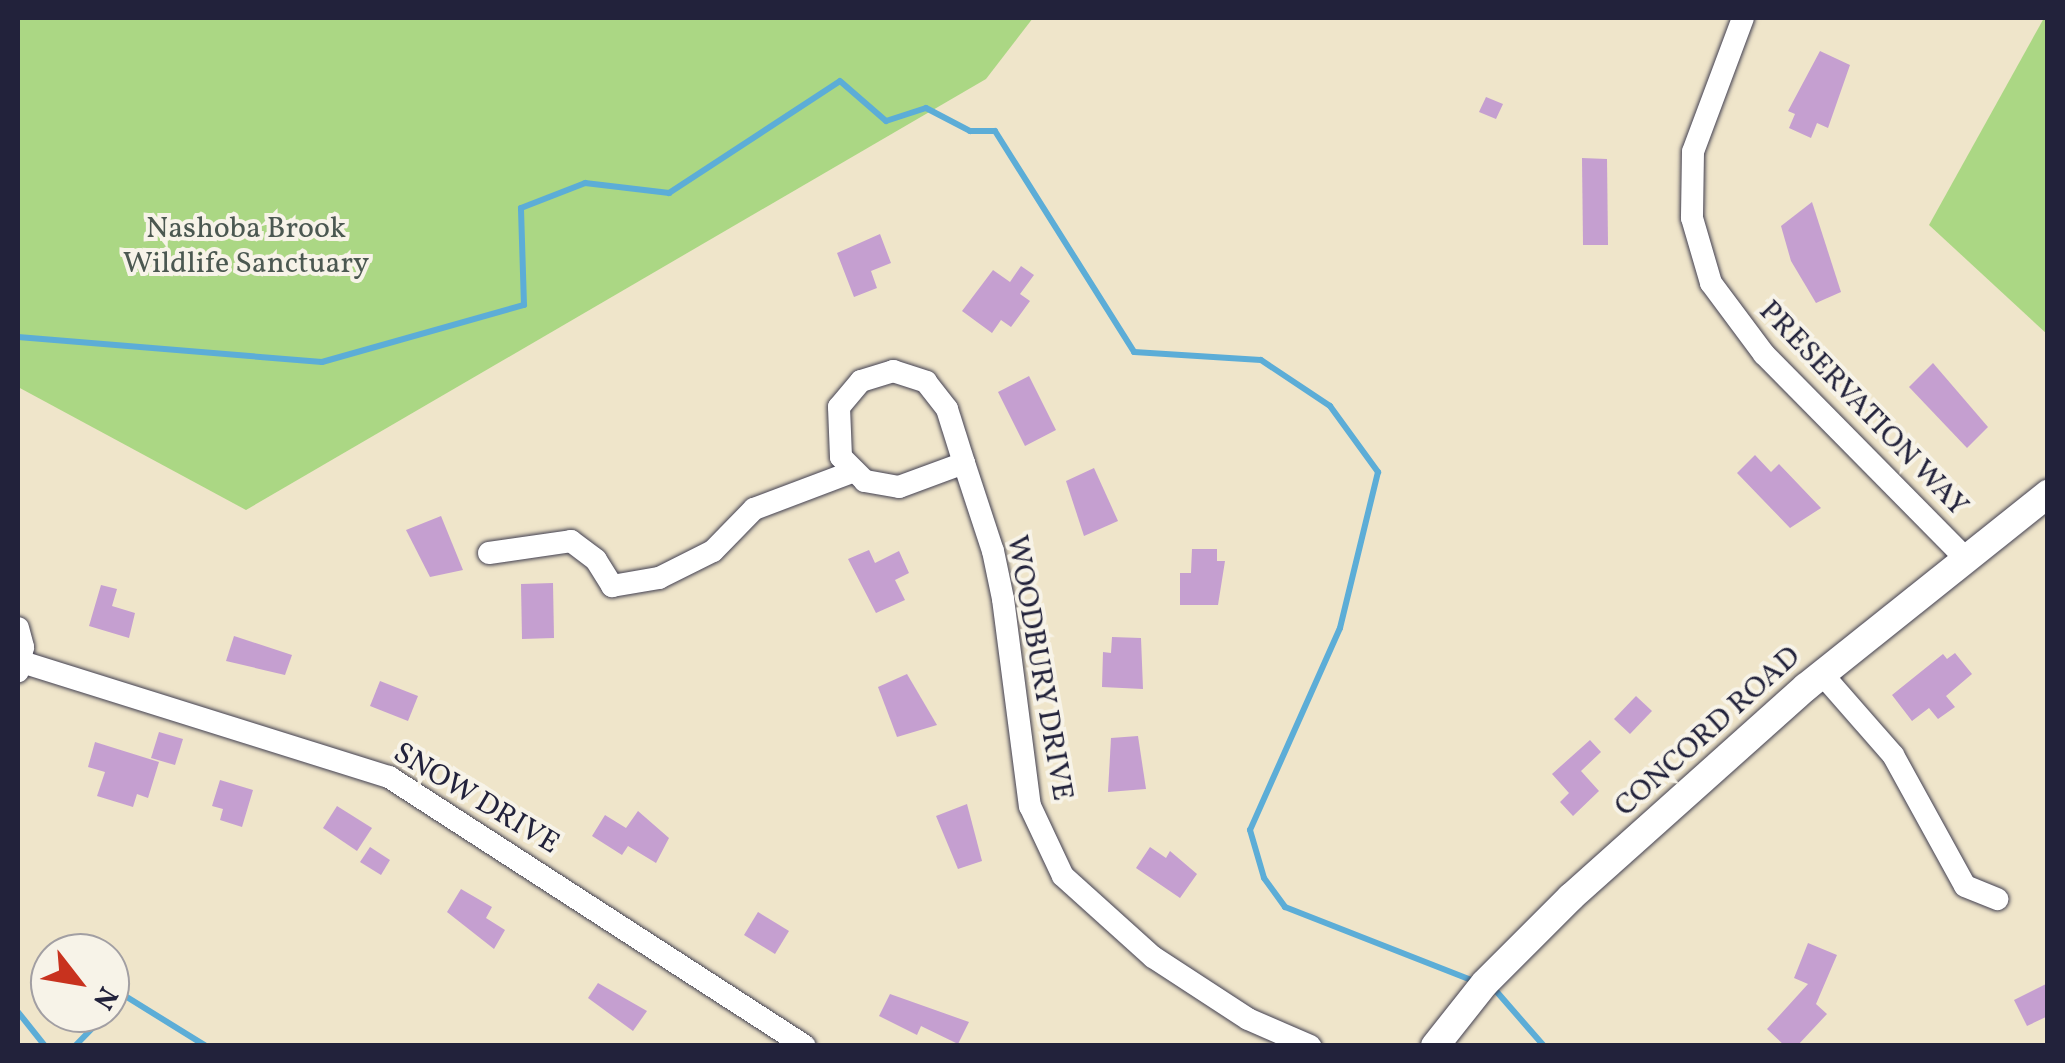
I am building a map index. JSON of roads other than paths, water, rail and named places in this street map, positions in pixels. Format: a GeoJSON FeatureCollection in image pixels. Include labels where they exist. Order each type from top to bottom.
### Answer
{"type":"FeatureCollection","features":[{"type":"Feature","properties":{"kind":"main road","name":"CONCORD ROAD"},"geometry":{"type":"LineString","coordinates":[[1435,1046],[1544,922],[1822,674],[1963,556],[2048,494]]}},
{"type":"Feature","properties":{"kind":"street","name":"PRESERVATION WAY"},"geometry":{"type":"LineString","coordinates":[[1742,18],[1701,120],[1690,183],[1699,252],[1711,283],[1764,354],[1963,556]]}},
{"type":"Feature","properties":{"kind":"street","name":"WOODBURY DRIVE"},"geometry":{"type":"LineString","coordinates":[[852,472],[836,440],[839,407],[861,381],[893,371],[926,382],[938,394],[964,463],[1004,598],[1030,806],[1044,847],[1106,921],[1153,957],[1248,1019],[1310,1046]]}},
{"type":"Feature","properties":{"kind":"street"},"geometry":{"type":"LineString","coordinates":[[489,553],[571,541],[596,560],[612,586],[660,578],[712,552],[754,509],[852,472],[899,488],[964,463]]}},
{"type":"Feature","properties":{"kind":"street","name":"SNOW DRIVE"},"geometry":{"type":"LineString","coordinates":[[18,628],[20,666],[390,777],[806,1046]]}},
{"type":"Feature","properties":{"kind":"street"},"geometry":{"type":"LineString","coordinates":[[1822,674],[1892,755],[1965,886],[1997,899]]}},
{"type":"Feature","properties":{"kind":"waterway"},"geometry":{"type":"LineString","coordinates":[[18,337],[322,362],[524,305],[521,208],[585,183],[669,193],[840,81],[886,121],[926,108],[970,131],[995,131],[1134,352],[1261,360],[1330,406],[1378,472],[1340,628],[1250,830],[1264,878],[1285,907],[1469,979]]}},
{"type":"Feature","properties":{"kind":"waterway"},"geometry":{"type":"LineString","coordinates":[[1497,992],[1544,1046]]}},
{"type":"Feature","properties":{"kind":"waterway"},"geometry":{"type":"LineString","coordinates":[[130,999],[206,1046]]}},
{"type":"Feature","properties":{"kind":"waterway"},"geometry":{"type":"LineString","coordinates":[[18,1012],[45,1046]]}},
{"type":"Feature","properties":{"kind":"waterway"},"geometry":{"type":"LineString","coordinates":[[75,1046],[88,1033]]}},
{"type":"Feature","properties":{"kind":"park label","name":"Nashoba Brook Wildlife Sanctuary"},"geometry":{"type":"Point","coordinates":[246,246]}}]}
